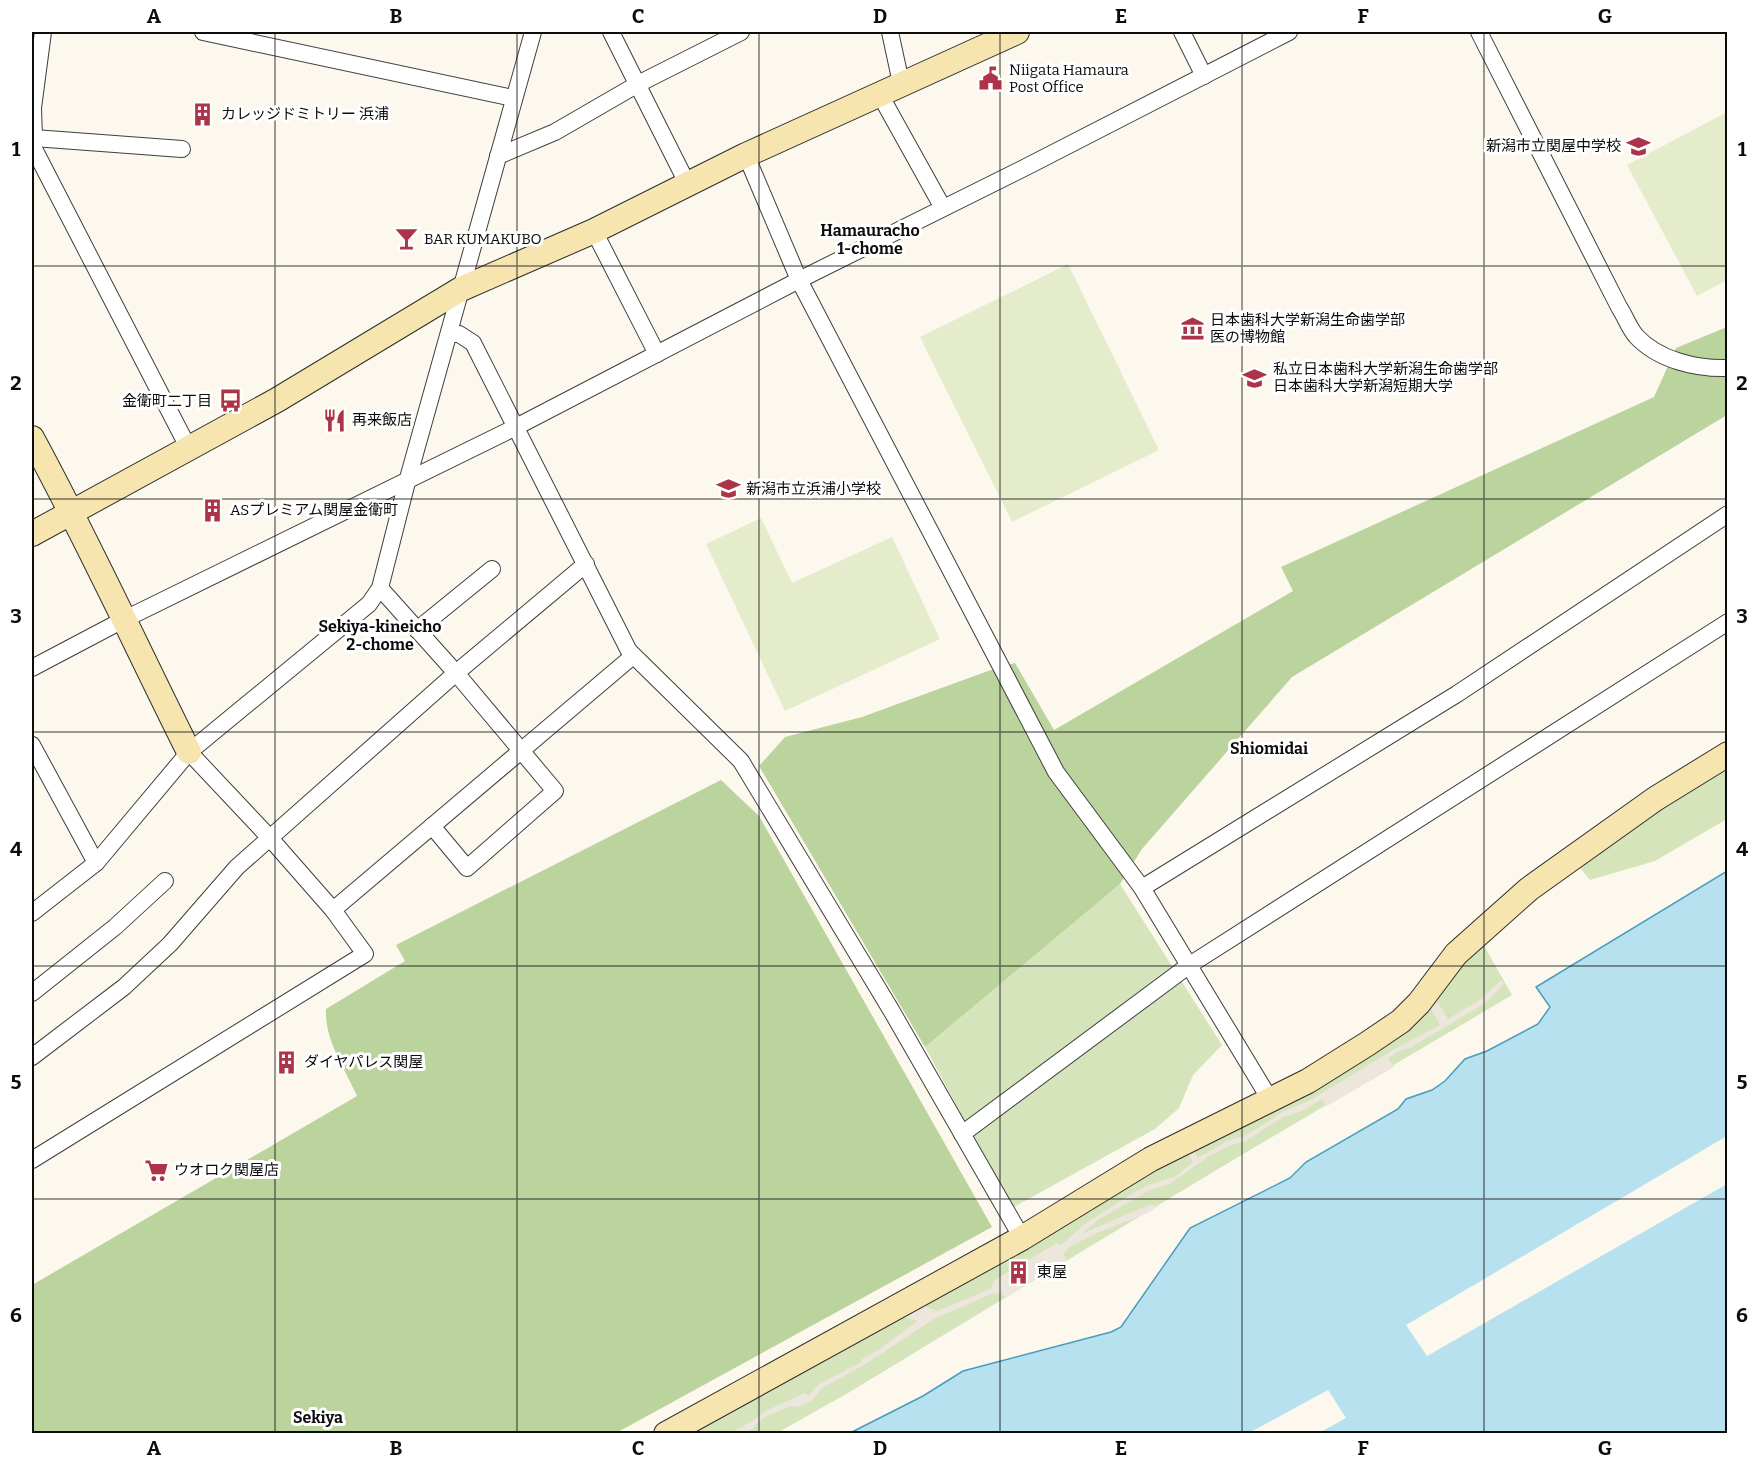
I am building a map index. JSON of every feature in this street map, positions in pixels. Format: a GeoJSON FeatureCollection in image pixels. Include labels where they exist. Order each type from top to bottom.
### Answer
{"type":"FeatureCollection","features":[{"type":"Feature","properties":{"kind":"street"},"geometry":{"type":"LineString","coordinates":[[43,32],[33,108],[32,141],[189,449]]}},
{"type":"Feature","properties":{"kind":"street"},"geometry":{"type":"LineString","coordinates":[[203,32],[513,98]]}},
{"type":"Feature","properties":{"kind":"street"},"geometry":{"type":"LineString","coordinates":[[32,913],[96,862],[189,752],[369,604],[380,588],[407,482],[533,32]]}},
{"type":"Feature","properties":{"kind":"street"},"geometry":{"type":"LineString","coordinates":[[610,32],[687,183]]}},
{"type":"Feature","properties":{"kind":"street"},"geometry":{"type":"LineString","coordinates":[[498,156],[555,132],[638,84],[741,32]]}},
{"type":"Feature","properties":{"kind":"street"},"geometry":{"type":"LineString","coordinates":[[890,32],[890,88],[943,208]]}},
{"type":"Feature","properties":{"kind":"street"},"geometry":{"type":"LineString","coordinates":[[32,534],[278,400],[461,289],[594,231],[746,155],[1017,32]]}},
{"type":"Feature","properties":{"kind":"street"},"geometry":{"type":"LineString","coordinates":[[1182,32],[1204,76]]}},
{"type":"Feature","properties":{"kind":"street"},"geometry":{"type":"LineString","coordinates":[[32,668],[123,620],[514,428],[799,280],[1289,32]]}},
{"type":"Feature","properties":{"kind":"street"},"geometry":{"type":"LineString","coordinates":[[1479,32],[1636,336],[1653,350],[1675,361],[1728,368]]}},
{"type":"Feature","properties":{"kind":"street"},"geometry":{"type":"LineString","coordinates":[[32,141],[182,149]]}},
{"type":"Feature","properties":{"kind":"street"},"geometry":{"type":"LineString","coordinates":[[746,155],[799,280],[1056,772],[1142,888],[1271,1101]]}},
{"type":"Feature","properties":{"kind":"street"},"geometry":{"type":"LineString","coordinates":[[594,231],[657,354]]}},
{"type":"Feature","properties":{"kind":"street"},"geometry":{"type":"LineString","coordinates":[[449,334],[459,334],[473,343],[628,651],[741,761],[891,1010],[1022,1238]]}},
{"type":"Feature","properties":{"kind":"street"},"geometry":{"type":"LineString","coordinates":[[32,438],[72,511],[189,752],[269,837],[333,910],[365,954],[32,1160]]}},
{"type":"Feature","properties":{"kind":"street"},"geometry":{"type":"LineString","coordinates":[[1142,888],[1457,694],[1728,514]]}},
{"type":"Feature","properties":{"kind":"street"},"geometry":{"type":"LineString","coordinates":[[32,1057],[124,987],[170,944],[237,867],[269,837],[456,673],[586,564]]}},
{"type":"Feature","properties":{"kind":"street"},"geometry":{"type":"LineString","coordinates":[[417,630],[492,569]]}},
{"type":"Feature","properties":{"kind":"street"},"geometry":{"type":"LineString","coordinates":[[380,588],[456,673],[555,791],[467,868],[432,826]]}},
{"type":"Feature","properties":{"kind":"street"},"geometry":{"type":"LineString","coordinates":[[962,1134],[1188,966],[1728,622]]}},
{"type":"Feature","properties":{"kind":"street"},"geometry":{"type":"LineString","coordinates":[[333,910],[633,656]]}},
{"type":"Feature","properties":{"kind":"street"},"geometry":{"type":"LineString","coordinates":[[666,1434],[1022,1238],[1150,1159],[1308,1081],[1401,1021],[1419,1003],[1455,954],[1529,889],[1654,799],[1728,754]]}},
{"type":"Feature","properties":{"kind":"street"},"geometry":{"type":"LineString","coordinates":[[34,756],[96,862]]}},
{"type":"Feature","properties":{"kind":"street"},"geometry":{"type":"LineString","coordinates":[[32,993],[115,927],[165,881]]}},
{"type":"Feature","properties":{"kind":"green space"},"geometry":{"type":"Polygon","coordinates":[[[1727,112],[1727,280],[1697,296],[1627,165],[1727,112]]]}},
{"type":"Feature","properties":{"kind":"green space"},"geometry":{"type":"Polygon","coordinates":[[[1068,264],[1159,450],[1012,522],[920,337],[1068,264]]]}},
{"type":"Feature","properties":{"kind":"green space"},"geometry":{"type":"Polygon","coordinates":[[[1727,327],[1727,415],[1292,677],[1142,849],[1120,884],[925,1047],[759,766],[785,737],[862,717],[1015,663],[1054,730],[1293,591],[1281,567],[1654,397],[1676,348],[1727,327]]]}},
{"type":"Feature","properties":{"kind":"green space"},"geometry":{"type":"Polygon","coordinates":[[[761,518],[792,583],[892,537],[940,639],[785,711],[706,544],[761,518]]]}},
{"type":"Feature","properties":{"kind":"green space"},"geometry":{"type":"Polygon","coordinates":[[[1727,768],[1727,819],[1655,861],[1590,880],[1575,862],[1727,768]]]}},
{"type":"Feature","properties":{"kind":"green space"},"geometry":{"type":"Polygon","coordinates":[[[721,780],[759,816],[992,1227],[616,1433],[32,1433],[32,1285],[357,1096],[332,1043],[326,1020],[326,1009],[405,961],[396,945],[721,780]]]}},
{"type":"Feature","properties":{"kind":"green space"},"geometry":{"type":"Polygon","coordinates":[[[1120,884],[1222,1045],[1193,1075],[1179,1108],[1155,1129],[1012,1208],[925,1047],[1120,884]]]}},
{"type":"Feature","properties":{"kind":"green space"},"geometry":{"type":"Polygon","coordinates":[[[1483,944],[1512,995],[1218,1169],[848,1393],[777,1433],[689,1434],[1185,1154],[1287,1103],[1483,944]]]}},
{"type":"Feature","properties":{"kind":"shaded area"},"geometry":{"type":"Polygon","coordinates":[[[1501,980],[1504,984],[1484,1004],[1410,1048],[1399,1051],[1388,1058],[1394,1067],[1327,1106],[1322,1099],[1302,1111],[1283,1117],[1246,1141],[1231,1145],[1209,1156],[1170,1184],[1150,1190],[1098,1220],[1081,1234],[1149,1205],[1158,1206],[1150,1212],[1097,1233],[1067,1248],[1068,1250],[1063,1253],[1067,1260],[1005,1298],[1001,1292],[995,1295],[994,1293],[934,1319],[864,1365],[822,1388],[812,1400],[799,1407],[791,1406],[767,1416],[748,1431],[728,1434],[764,1412],[804,1393],[809,1395],[819,1384],[861,1362],[862,1359],[918,1321],[899,1316],[920,1304],[937,1311],[992,1288],[993,1281],[1057,1243],[1058,1245],[1064,1243],[1082,1226],[1131,1194],[1148,1185],[1176,1176],[1193,1162],[1188,1152],[1193,1149],[1198,1158],[1229,1140],[1245,1136],[1284,1111],[1309,1101],[1393,1050],[1440,1025],[1431,1009],[1438,1002],[1448,1019],[1481,999],[1501,980]]]}},
{"type":"Feature","properties":{"kind":"water"},"geometry":{"type":"Polygon","coordinates":[[[1727,871],[1727,1433],[848,1434],[923,1396],[963,1371],[1111,1332],[1121,1327],[1190,1228],[1290,1178],[1306,1162],[1398,1109],[1406,1099],[1432,1090],[1445,1081],[1465,1059],[1487,1051],[1538,1024],[1550,1007],[1536,987],[1727,871]]]}},
{"type":"Feature","properties":{"kind":"pier"},"geometry":{"type":"Polygon","coordinates":[[[1727,1136],[1727,1184],[1427,1356],[1406,1325],[1727,1136]]]}},
{"type":"Feature","properties":{"kind":"pier"},"geometry":{"type":"Polygon","coordinates":[[[1328,1390],[1346,1418],[1319,1433],[1249,1433],[1328,1390]]]}},
{"type":"Feature","properties":{"kind":"place","name":"Niigata Hamaura Post Office"},"geometry":{"type":"Point","coordinates":[991,79]}},
{"type":"Feature","properties":{"kind":"place","name":"カレッジドミトリー 浜浦"},"geometry":{"type":"Point","coordinates":[203,114]}},
{"type":"Feature","properties":{"kind":"place","name":"新潟市立関屋中学校"},"geometry":{"type":"Point","coordinates":[1639,146]}},
{"type":"Feature","properties":{"kind":"place","name":"BAR KUMAKUBO"},"geometry":{"type":"Point","coordinates":[406,239]}},
{"type":"Feature","properties":{"kind":"place","name":"日本歯科大学新潟生命歯学部 医の博物館"},"geometry":{"type":"Point","coordinates":[1192,329]}},
{"type":"Feature","properties":{"kind":"place","name":"私立日本歯科大学新潟生命歯学部 日本歯科大学新潟短期大学"},"geometry":{"type":"Point","coordinates":[1255,378]}},
{"type":"Feature","properties":{"kind":"place","name":"金衛町二丁目"},"geometry":{"type":"Point","coordinates":[230,401]}},
{"type":"Feature","properties":{"kind":"place","name":"再来飯店"},"geometry":{"type":"Point","coordinates":[334,420]}},
{"type":"Feature","properties":{"kind":"place","name":"新潟市立浜浦小学校"},"geometry":{"type":"Point","coordinates":[728,489]}},
{"type":"Feature","properties":{"kind":"place","name":"ASプレミアム関屋金衛町"},"geometry":{"type":"Point","coordinates":[212,510]}},
{"type":"Feature","properties":{"kind":"place","name":"ダイヤパレス関屋"},"geometry":{"type":"Point","coordinates":[286,1062]}},
{"type":"Feature","properties":{"kind":"place","name":"ウオロク関屋店"},"geometry":{"type":"Point","coordinates":[156,1170]}},
{"type":"Feature","properties":{"kind":"place","name":"東屋"},"geometry":{"type":"Point","coordinates":[1019,1272]}},
{"type":"Feature","properties":{"kind":"district","name":"Hamauracho 1-chome"},"geometry":{"type":"Point","coordinates":[870,239]}},
{"type":"Feature","properties":{"kind":"district","name":"Sekiya-kineicho 2-chome"},"geometry":{"type":"Point","coordinates":[380,635]}},
{"type":"Feature","properties":{"kind":"district","name":"Shiomidai"},"geometry":{"type":"Point","coordinates":[1269,748]}},
{"type":"Feature","properties":{"kind":"district","name":"Sekiya"},"geometry":{"type":"Point","coordinates":[318,1417]}}]}
